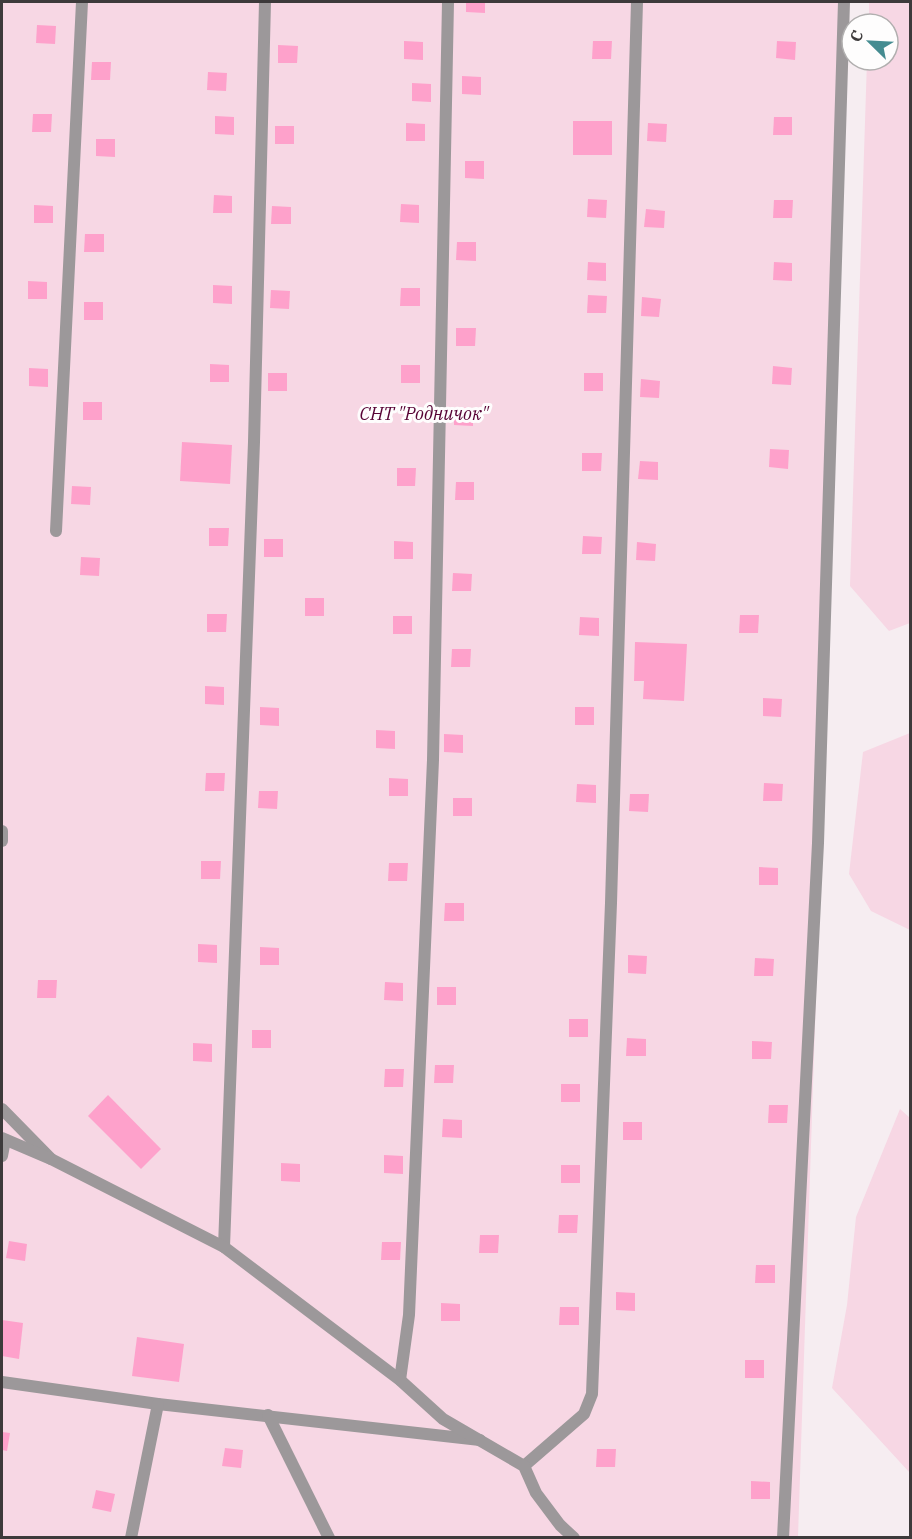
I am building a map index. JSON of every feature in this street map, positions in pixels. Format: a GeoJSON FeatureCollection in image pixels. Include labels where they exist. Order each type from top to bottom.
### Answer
{"type":"FeatureCollection","features":[{"type":"Feature","properties":{"kind":"street"},"geometry":{"type":"LineString","coordinates":[[56,531],[82,2]]}},
{"type":"Feature","properties":{"kind":"street"},"geometry":{"type":"LineString","coordinates":[[224,1247],[254,442],[264,2]]}},
{"type":"Feature","properties":{"kind":"street"},"geometry":{"type":"LineString","coordinates":[[400,1380],[409,1315],[433,760],[448,2]]}},
{"type":"Feature","properties":{"kind":"street"},"geometry":{"type":"LineString","coordinates":[[524,1466],[584,1414],[592,1394],[612,891],[637,2]]}},
{"type":"Feature","properties":{"kind":"street"},"geometry":{"type":"LineString","coordinates":[[783,1538],[818,843],[844,2]]}},
{"type":"Feature","properties":{"kind":"street"},"geometry":{"type":"LineString","coordinates":[[2,831],[2,841]]}},
{"type":"Feature","properties":{"kind":"street"},"geometry":{"type":"LineString","coordinates":[[2,1108],[51,1159]]}},
{"type":"Feature","properties":{"kind":"street"},"geometry":{"type":"LineString","coordinates":[[2,1156],[3,1139],[51,1159],[224,1247],[400,1380],[443,1419],[524,1466],[536,1493],[560,1525],[574,1538]]}},
{"type":"Feature","properties":{"kind":"street"},"geometry":{"type":"LineString","coordinates":[[2,1383],[158,1404],[480,1440]]}},
{"type":"Feature","properties":{"kind":"street"},"geometry":{"type":"LineString","coordinates":[[131,1538],[158,1404]]}},
{"type":"Feature","properties":{"kind":"street"},"geometry":{"type":"LineString","coordinates":[[268,1415],[329,1538]]}},
{"type":"Feature","properties":{"kind":"green space","name":"СНТ \"Родничок\""},"geometry":{"type":"Polygon","coordinates":[[[2,2],[849,2],[849,12],[840,12],[840,72],[847,72],[798,1537],[2,1537],[2,2]]]}},
{"type":"Feature","properties":{"kind":"green space"},"geometry":{"type":"Polygon","coordinates":[[[869,2],[910,2],[910,623],[889,631],[850,586],[867,72],[900,72],[900,12],[869,12],[869,2]]]}},
{"type":"Feature","properties":{"kind":"green space"},"geometry":{"type":"Polygon","coordinates":[[[910,733],[910,930],[871,911],[849,874],[863,752],[910,733]]]}},
{"type":"Feature","properties":{"kind":"green space"},"geometry":{"type":"Polygon","coordinates":[[[900,1109],[910,1118],[910,1473],[832,1388],[847,1305],[856,1217],[900,1109]]]}},
{"type":"Feature","properties":{"kind":"building"},"geometry":{"type":"Polygon","coordinates":[[[466,2],[485,2],[485,13],[466,12],[466,2]]]}},
{"type":"Feature","properties":{"kind":"building"},"geometry":{"type":"Polygon","coordinates":[[[37,25],[56,26],[55,44],[36,43],[37,25]]]}},
{"type":"Feature","properties":{"kind":"building"},"geometry":{"type":"Polygon","coordinates":[[[404,41],[423,42],[423,60],[404,59],[404,41]]]}},
{"type":"Feature","properties":{"kind":"building"},"geometry":{"type":"Polygon","coordinates":[[[593,41],[612,41],[611,59],[592,59],[593,41]]]}},
{"type":"Feature","properties":{"kind":"building"},"geometry":{"type":"Polygon","coordinates":[[[777,41],[796,42],[795,60],[776,58],[777,41]]]}},
{"type":"Feature","properties":{"kind":"building"},"geometry":{"type":"Polygon","coordinates":[[[278,45],[298,46],[297,63],[278,63],[278,45]]]}},
{"type":"Feature","properties":{"kind":"building"},"geometry":{"type":"Polygon","coordinates":[[[92,62],[111,62],[110,80],[91,80],[92,62]]]}},
{"type":"Feature","properties":{"kind":"building"},"geometry":{"type":"Polygon","coordinates":[[[208,72],[227,73],[226,91],[207,90],[208,72]]]}},
{"type":"Feature","properties":{"kind":"building"},"geometry":{"type":"Polygon","coordinates":[[[462,76],[481,77],[481,95],[462,94],[462,76]]]}},
{"type":"Feature","properties":{"kind":"building"},"geometry":{"type":"Polygon","coordinates":[[[412,83],[431,84],[431,102],[412,101],[412,83]]]}},
{"type":"Feature","properties":{"kind":"building"},"geometry":{"type":"Polygon","coordinates":[[[33,114],[52,114],[51,132],[32,132],[33,114]]]}},
{"type":"Feature","properties":{"kind":"building"},"geometry":{"type":"Polygon","coordinates":[[[215,116],[234,117],[234,135],[215,134],[215,116]]]}},
{"type":"Feature","properties":{"kind":"building"},"geometry":{"type":"Polygon","coordinates":[[[774,117],[792,117],[792,135],[773,135],[774,117]]]}},
{"type":"Feature","properties":{"kind":"building"},"geometry":{"type":"Polygon","coordinates":[[[573,121],[612,121],[612,155],[573,155],[573,121]]]}},
{"type":"Feature","properties":{"kind":"building"},"geometry":{"type":"Polygon","coordinates":[[[406,123],[425,124],[425,141],[406,141],[406,123]]]}},
{"type":"Feature","properties":{"kind":"building"},"geometry":{"type":"Polygon","coordinates":[[[648,123],[667,124],[666,142],[647,141],[648,123]]]}},
{"type":"Feature","properties":{"kind":"building"},"geometry":{"type":"Polygon","coordinates":[[[275,126],[294,126],[294,144],[275,144],[275,126]]]}},
{"type":"Feature","properties":{"kind":"building"},"geometry":{"type":"Polygon","coordinates":[[[96,139],[115,139],[115,157],[96,156],[96,139]]]}},
{"type":"Feature","properties":{"kind":"building"},"geometry":{"type":"Polygon","coordinates":[[[465,161],[484,161],[484,179],[465,178],[465,161]]]}},
{"type":"Feature","properties":{"kind":"building"},"geometry":{"type":"Polygon","coordinates":[[[214,195],[232,196],[232,213],[213,213],[214,195]]]}},
{"type":"Feature","properties":{"kind":"building"},"geometry":{"type":"Polygon","coordinates":[[[588,199],[607,200],[606,218],[587,217],[588,199]]]}},
{"type":"Feature","properties":{"kind":"building"},"geometry":{"type":"Polygon","coordinates":[[[774,200],[793,200],[792,218],[773,218],[774,200]]]}},
{"type":"Feature","properties":{"kind":"building"},"geometry":{"type":"Polygon","coordinates":[[[401,204],[419,205],[419,223],[400,222],[401,204]]]}},
{"type":"Feature","properties":{"kind":"building"},"geometry":{"type":"Polygon","coordinates":[[[34,205],[53,206],[53,223],[34,223],[34,205]]]}},
{"type":"Feature","properties":{"kind":"building"},"geometry":{"type":"Polygon","coordinates":[[[272,206],[291,207],[291,224],[271,224],[272,206]]]}},
{"type":"Feature","properties":{"kind":"building"},"geometry":{"type":"Polygon","coordinates":[[[646,209],[665,211],[664,228],[644,227],[646,209]]]}},
{"type":"Feature","properties":{"kind":"building"},"geometry":{"type":"Polygon","coordinates":[[[85,234],[104,234],[104,252],[84,252],[85,234]]]}},
{"type":"Feature","properties":{"kind":"building"},"geometry":{"type":"Polygon","coordinates":[[[457,242],[476,242],[476,261],[456,260],[457,242]]]}},
{"type":"Feature","properties":{"kind":"building"},"geometry":{"type":"Polygon","coordinates":[[[588,262],[606,263],[606,281],[587,280],[588,262]]]}},
{"type":"Feature","properties":{"kind":"building"},"geometry":{"type":"Polygon","coordinates":[[[774,262],[792,263],[792,281],[773,280],[774,262]]]}},
{"type":"Feature","properties":{"kind":"building"},"geometry":{"type":"Polygon","coordinates":[[[28,281],[47,282],[47,299],[28,299],[28,281]]]}},
{"type":"Feature","properties":{"kind":"building"},"geometry":{"type":"Polygon","coordinates":[[[213,285],[232,286],[232,304],[213,303],[213,285]]]}},
{"type":"Feature","properties":{"kind":"building"},"geometry":{"type":"Polygon","coordinates":[[[401,288],[420,288],[420,306],[400,306],[401,288]]]}},
{"type":"Feature","properties":{"kind":"building"},"geometry":{"type":"Polygon","coordinates":[[[271,290],[290,291],[289,309],[270,308],[271,290]]]}},
{"type":"Feature","properties":{"kind":"building"},"geometry":{"type":"Polygon","coordinates":[[[588,295],[607,296],[606,313],[587,313],[588,295]]]}},
{"type":"Feature","properties":{"kind":"building"},"geometry":{"type":"Polygon","coordinates":[[[642,297],[661,299],[659,317],[641,316],[642,297]]]}},
{"type":"Feature","properties":{"kind":"building"},"geometry":{"type":"Polygon","coordinates":[[[84,302],[103,302],[103,320],[84,320],[84,302]]]}},
{"type":"Feature","properties":{"kind":"building"},"geometry":{"type":"Polygon","coordinates":[[[456,328],[476,328],[475,346],[456,346],[456,328]]]}},
{"type":"Feature","properties":{"kind":"building"},"geometry":{"type":"Polygon","coordinates":[[[210,364],[229,365],[229,382],[210,382],[210,364]]]}},
{"type":"Feature","properties":{"kind":"building"},"geometry":{"type":"Polygon","coordinates":[[[401,365],[420,365],[420,383],[401,383],[401,365]]]}},
{"type":"Feature","properties":{"kind":"building"},"geometry":{"type":"Polygon","coordinates":[[[773,366],[792,368],[791,385],[772,384],[773,366]]]}},
{"type":"Feature","properties":{"kind":"building"},"geometry":{"type":"Polygon","coordinates":[[[29,368],[48,369],[48,387],[29,386],[29,368]]]}},
{"type":"Feature","properties":{"kind":"building"},"geometry":{"type":"Polygon","coordinates":[[[268,373],[287,373],[287,391],[268,391],[268,373]]]}},
{"type":"Feature","properties":{"kind":"building"},"geometry":{"type":"Polygon","coordinates":[[[584,373],[603,373],[603,391],[584,391],[584,373]]]}},
{"type":"Feature","properties":{"kind":"building"},"geometry":{"type":"Polygon","coordinates":[[[641,379],[660,381],[659,398],[640,397],[641,379]]]}},
{"type":"Feature","properties":{"kind":"building"},"geometry":{"type":"Polygon","coordinates":[[[83,402],[102,402],[102,420],[83,420],[83,402]]]}},
{"type":"Feature","properties":{"kind":"building"},"geometry":{"type":"Polygon","coordinates":[[[454,407],[473,408],[473,426],[454,425],[454,407]]]}},
{"type":"Feature","properties":{"kind":"building"},"geometry":{"type":"Polygon","coordinates":[[[182,442],[232,445],[230,484],[180,481],[182,442]]]}},
{"type":"Feature","properties":{"kind":"building"},"geometry":{"type":"Polygon","coordinates":[[[770,449],[789,450],[788,469],[769,467],[770,449]]]}},
{"type":"Feature","properties":{"kind":"building"},"geometry":{"type":"Polygon","coordinates":[[[582,453],[602,453],[601,471],[582,471],[582,453]]]}},
{"type":"Feature","properties":{"kind":"building"},"geometry":{"type":"Polygon","coordinates":[[[640,461],[658,462],[658,480],[638,479],[640,461]]]}},
{"type":"Feature","properties":{"kind":"building"},"geometry":{"type":"Polygon","coordinates":[[[397,468],[416,468],[415,486],[397,486],[397,468]]]}},
{"type":"Feature","properties":{"kind":"building"},"geometry":{"type":"Polygon","coordinates":[[[456,482],[474,482],[474,500],[455,500],[456,482]]]}},
{"type":"Feature","properties":{"kind":"building"},"geometry":{"type":"Polygon","coordinates":[[[72,486],[91,487],[90,505],[71,504],[72,486]]]}},
{"type":"Feature","properties":{"kind":"building"},"geometry":{"type":"Polygon","coordinates":[[[209,528],[229,528],[228,546],[209,546],[209,528]]]}},
{"type":"Feature","properties":{"kind":"building"},"geometry":{"type":"Polygon","coordinates":[[[583,536],[602,537],[601,554],[582,554],[583,536]]]}},
{"type":"Feature","properties":{"kind":"building"},"geometry":{"type":"Polygon","coordinates":[[[264,539],[283,539],[283,557],[264,557],[264,539]]]}},
{"type":"Feature","properties":{"kind":"building"},"geometry":{"type":"Polygon","coordinates":[[[394,541],[413,542],[413,559],[394,559],[394,541]]]}},
{"type":"Feature","properties":{"kind":"building"},"geometry":{"type":"Polygon","coordinates":[[[637,542],[656,544],[655,561],[636,560],[637,542]]]}},
{"type":"Feature","properties":{"kind":"building"},"geometry":{"type":"Polygon","coordinates":[[[81,557],[100,558],[99,576],[80,575],[81,557]]]}},
{"type":"Feature","properties":{"kind":"building"},"geometry":{"type":"Polygon","coordinates":[[[453,573],[472,574],[471,591],[452,591],[453,573]]]}},
{"type":"Feature","properties":{"kind":"building"},"geometry":{"type":"Polygon","coordinates":[[[305,598],[324,598],[324,616],[305,616],[305,598]]]}},
{"type":"Feature","properties":{"kind":"building"},"geometry":{"type":"Polygon","coordinates":[[[207,614],[227,614],[226,632],[207,632],[207,614]]]}},
{"type":"Feature","properties":{"kind":"building"},"geometry":{"type":"Polygon","coordinates":[[[740,615],[759,615],[758,633],[739,633],[740,615]]]}},
{"type":"Feature","properties":{"kind":"building"},"geometry":{"type":"Polygon","coordinates":[[[393,616],[412,616],[412,634],[393,634],[393,616]]]}},
{"type":"Feature","properties":{"kind":"building"},"geometry":{"type":"Polygon","coordinates":[[[580,617],[599,618],[599,636],[579,635],[580,617]]]}},
{"type":"Feature","properties":{"kind":"building"},"geometry":{"type":"Polygon","coordinates":[[[635,642],[687,644],[684,701],[643,699],[644,681],[634,681],[635,642]]]}},
{"type":"Feature","properties":{"kind":"building"},"geometry":{"type":"Polygon","coordinates":[[[452,649],[471,649],[470,667],[451,667],[452,649]]]}},
{"type":"Feature","properties":{"kind":"building"},"geometry":{"type":"Polygon","coordinates":[[[205,686],[224,687],[224,705],[205,704],[205,686]]]}},
{"type":"Feature","properties":{"kind":"building"},"geometry":{"type":"Polygon","coordinates":[[[763,698],[782,699],[781,717],[763,716],[763,698]]]}},
{"type":"Feature","properties":{"kind":"building"},"geometry":{"type":"Polygon","coordinates":[[[260,707],[279,708],[279,726],[260,725],[260,707]]]}},
{"type":"Feature","properties":{"kind":"building"},"geometry":{"type":"Polygon","coordinates":[[[575,707],[594,707],[594,725],[575,725],[575,707]]]}},
{"type":"Feature","properties":{"kind":"building"},"geometry":{"type":"Polygon","coordinates":[[[376,730],[395,731],[395,749],[376,748],[376,730]]]}},
{"type":"Feature","properties":{"kind":"building"},"geometry":{"type":"Polygon","coordinates":[[[444,734],[463,735],[463,753],[444,752],[444,734]]]}},
{"type":"Feature","properties":{"kind":"building"},"geometry":{"type":"Polygon","coordinates":[[[206,773],[225,773],[224,791],[205,791],[206,773]]]}},
{"type":"Feature","properties":{"kind":"building"},"geometry":{"type":"Polygon","coordinates":[[[389,778],[408,779],[408,796],[389,796],[389,778]]]}},
{"type":"Feature","properties":{"kind":"building"},"geometry":{"type":"Polygon","coordinates":[[[764,783],[783,784],[782,801],[763,801],[764,783]]]}},
{"type":"Feature","properties":{"kind":"building"},"geometry":{"type":"Polygon","coordinates":[[[577,784],[596,785],[596,803],[576,802],[577,784]]]}},
{"type":"Feature","properties":{"kind":"building"},"geometry":{"type":"Polygon","coordinates":[[[259,791],[278,791],[277,809],[258,808],[259,791]]]}},
{"type":"Feature","properties":{"kind":"building"},"geometry":{"type":"Polygon","coordinates":[[[630,794],[649,794],[648,812],[629,811],[630,794]]]}},
{"type":"Feature","properties":{"kind":"building"},"geometry":{"type":"Polygon","coordinates":[[[453,798],[472,798],[472,816],[453,816],[453,798]]]}},
{"type":"Feature","properties":{"kind":"building"},"geometry":{"type":"Polygon","coordinates":[[[201,861],[221,861],[220,879],[201,879],[201,861]]]}},
{"type":"Feature","properties":{"kind":"building"},"geometry":{"type":"Polygon","coordinates":[[[389,863],[408,863],[407,881],[388,881],[389,863]]]}},
{"type":"Feature","properties":{"kind":"building"},"geometry":{"type":"Polygon","coordinates":[[[759,867],[778,868],[778,885],[759,885],[759,867]]]}},
{"type":"Feature","properties":{"kind":"building"},"geometry":{"type":"Polygon","coordinates":[[[445,903],[464,903],[464,921],[444,921],[445,903]]]}},
{"type":"Feature","properties":{"kind":"building"},"geometry":{"type":"Polygon","coordinates":[[[198,944],[217,945],[217,963],[198,962],[198,944]]]}},
{"type":"Feature","properties":{"kind":"building"},"geometry":{"type":"Polygon","coordinates":[[[260,947],[279,948],[279,965],[260,965],[260,947]]]}},
{"type":"Feature","properties":{"kind":"building"},"geometry":{"type":"Polygon","coordinates":[[[628,955],[647,956],[646,974],[628,973],[628,955]]]}},
{"type":"Feature","properties":{"kind":"building"},"geometry":{"type":"Polygon","coordinates":[[[755,958],[774,959],[773,976],[754,976],[755,958]]]}},
{"type":"Feature","properties":{"kind":"building"},"geometry":{"type":"Polygon","coordinates":[[[38,980],[57,980],[56,998],[37,998],[38,980]]]}},
{"type":"Feature","properties":{"kind":"building"},"geometry":{"type":"Polygon","coordinates":[[[385,982],[403,983],[403,1001],[384,1000],[385,982]]]}},
{"type":"Feature","properties":{"kind":"building"},"geometry":{"type":"Polygon","coordinates":[[[437,987],[456,987],[456,1005],[437,1005],[437,987]]]}},
{"type":"Feature","properties":{"kind":"building"},"geometry":{"type":"Polygon","coordinates":[[[569,1019],[588,1019],[588,1037],[569,1037],[569,1019]]]}},
{"type":"Feature","properties":{"kind":"building"},"geometry":{"type":"Polygon","coordinates":[[[252,1030],[271,1030],[271,1048],[252,1048],[252,1030]]]}},
{"type":"Feature","properties":{"kind":"building"},"geometry":{"type":"Polygon","coordinates":[[[627,1038],[646,1039],[646,1056],[626,1056],[627,1038]]]}},
{"type":"Feature","properties":{"kind":"building"},"geometry":{"type":"Polygon","coordinates":[[[752,1041],[772,1042],[771,1059],[752,1059],[752,1041]]]}},
{"type":"Feature","properties":{"kind":"building"},"geometry":{"type":"Polygon","coordinates":[[[193,1043],[212,1044],[212,1062],[193,1061],[193,1043]]]}},
{"type":"Feature","properties":{"kind":"building"},"geometry":{"type":"Polygon","coordinates":[[[435,1065],[454,1065],[453,1083],[434,1083],[435,1065]]]}},
{"type":"Feature","properties":{"kind":"building"},"geometry":{"type":"Polygon","coordinates":[[[385,1069],[404,1069],[403,1087],[384,1087],[385,1069]]]}},
{"type":"Feature","properties":{"kind":"building"},"geometry":{"type":"Polygon","coordinates":[[[561,1084],[580,1084],[580,1102],[561,1102],[561,1084]]]}},
{"type":"Feature","properties":{"kind":"building"},"geometry":{"type":"Polygon","coordinates":[[[108,1095],[161,1149],[141,1169],[88,1116],[108,1095]]]}},
{"type":"Feature","properties":{"kind":"building"},"geometry":{"type":"Polygon","coordinates":[[[769,1105],[788,1105],[787,1123],[768,1123],[769,1105]]]}},
{"type":"Feature","properties":{"kind":"building"},"geometry":{"type":"Polygon","coordinates":[[[443,1119],[462,1120],[462,1138],[442,1137],[443,1119]]]}},
{"type":"Feature","properties":{"kind":"building"},"geometry":{"type":"Polygon","coordinates":[[[623,1122],[642,1122],[642,1140],[623,1140],[623,1122]]]}},
{"type":"Feature","properties":{"kind":"building"},"geometry":{"type":"Polygon","coordinates":[[[384,1155],[403,1156],[403,1174],[384,1173],[384,1155]]]}},
{"type":"Feature","properties":{"kind":"building"},"geometry":{"type":"Polygon","coordinates":[[[281,1163],[300,1164],[300,1182],[281,1181],[281,1163]]]}},
{"type":"Feature","properties":{"kind":"building"},"geometry":{"type":"Polygon","coordinates":[[[561,1165],[580,1165],[580,1183],[561,1183],[561,1165]]]}},
{"type":"Feature","properties":{"kind":"building"},"geometry":{"type":"Polygon","coordinates":[[[559,1215],[578,1215],[577,1233],[558,1233],[559,1215]]]}},
{"type":"Feature","properties":{"kind":"building"},"geometry":{"type":"Polygon","coordinates":[[[480,1235],[499,1235],[498,1253],[479,1253],[480,1235]]]}},
{"type":"Feature","properties":{"kind":"building"},"geometry":{"type":"Polygon","coordinates":[[[9,1241],[27,1244],[25,1261],[6,1258],[9,1241]]]}},
{"type":"Feature","properties":{"kind":"building"},"geometry":{"type":"Polygon","coordinates":[[[382,1242],[401,1242],[400,1260],[381,1260],[382,1242]]]}},
{"type":"Feature","properties":{"kind":"building"},"geometry":{"type":"Polygon","coordinates":[[[756,1265],[775,1265],[775,1283],[755,1283],[756,1265]]]}},
{"type":"Feature","properties":{"kind":"building"},"geometry":{"type":"Polygon","coordinates":[[[616,1292],[635,1293],[635,1311],[616,1310],[616,1292]]]}},
{"type":"Feature","properties":{"kind":"building"},"geometry":{"type":"Polygon","coordinates":[[[441,1303],[460,1304],[460,1321],[441,1321],[441,1303]]]}},
{"type":"Feature","properties":{"kind":"building"},"geometry":{"type":"Polygon","coordinates":[[[560,1307],[579,1307],[579,1325],[559,1325],[560,1307]]]}},
{"type":"Feature","properties":{"kind":"building"},"geometry":{"type":"Polygon","coordinates":[[[2,1320],[23,1323],[19,1359],[2,1356],[2,1320]]]}},
{"type":"Feature","properties":{"kind":"building"},"geometry":{"type":"Polygon","coordinates":[[[137,1337],[184,1344],[179,1382],[132,1376],[137,1337]]]}},
{"type":"Feature","properties":{"kind":"building"},"geometry":{"type":"Polygon","coordinates":[[[745,1360],[764,1360],[764,1378],[745,1378],[745,1360]]]}},
{"type":"Feature","properties":{"kind":"building"},"geometry":{"type":"Polygon","coordinates":[[[2,1432],[10,1433],[7,1451],[2,1450],[2,1432]]]}},
{"type":"Feature","properties":{"kind":"building"},"geometry":{"type":"Polygon","coordinates":[[[225,1448],[243,1450],[241,1468],[222,1466],[225,1448]]]}},
{"type":"Feature","properties":{"kind":"building"},"geometry":{"type":"Polygon","coordinates":[[[597,1449],[616,1449],[615,1467],[596,1467],[597,1449]]]}},
{"type":"Feature","properties":{"kind":"building"},"geometry":{"type":"Polygon","coordinates":[[[751,1481],[770,1482],[770,1499],[751,1499],[751,1481]]]}},
{"type":"Feature","properties":{"kind":"building"},"geometry":{"type":"Polygon","coordinates":[[[96,1490],[115,1494],[111,1512],[92,1508],[96,1490]]]}}]}
